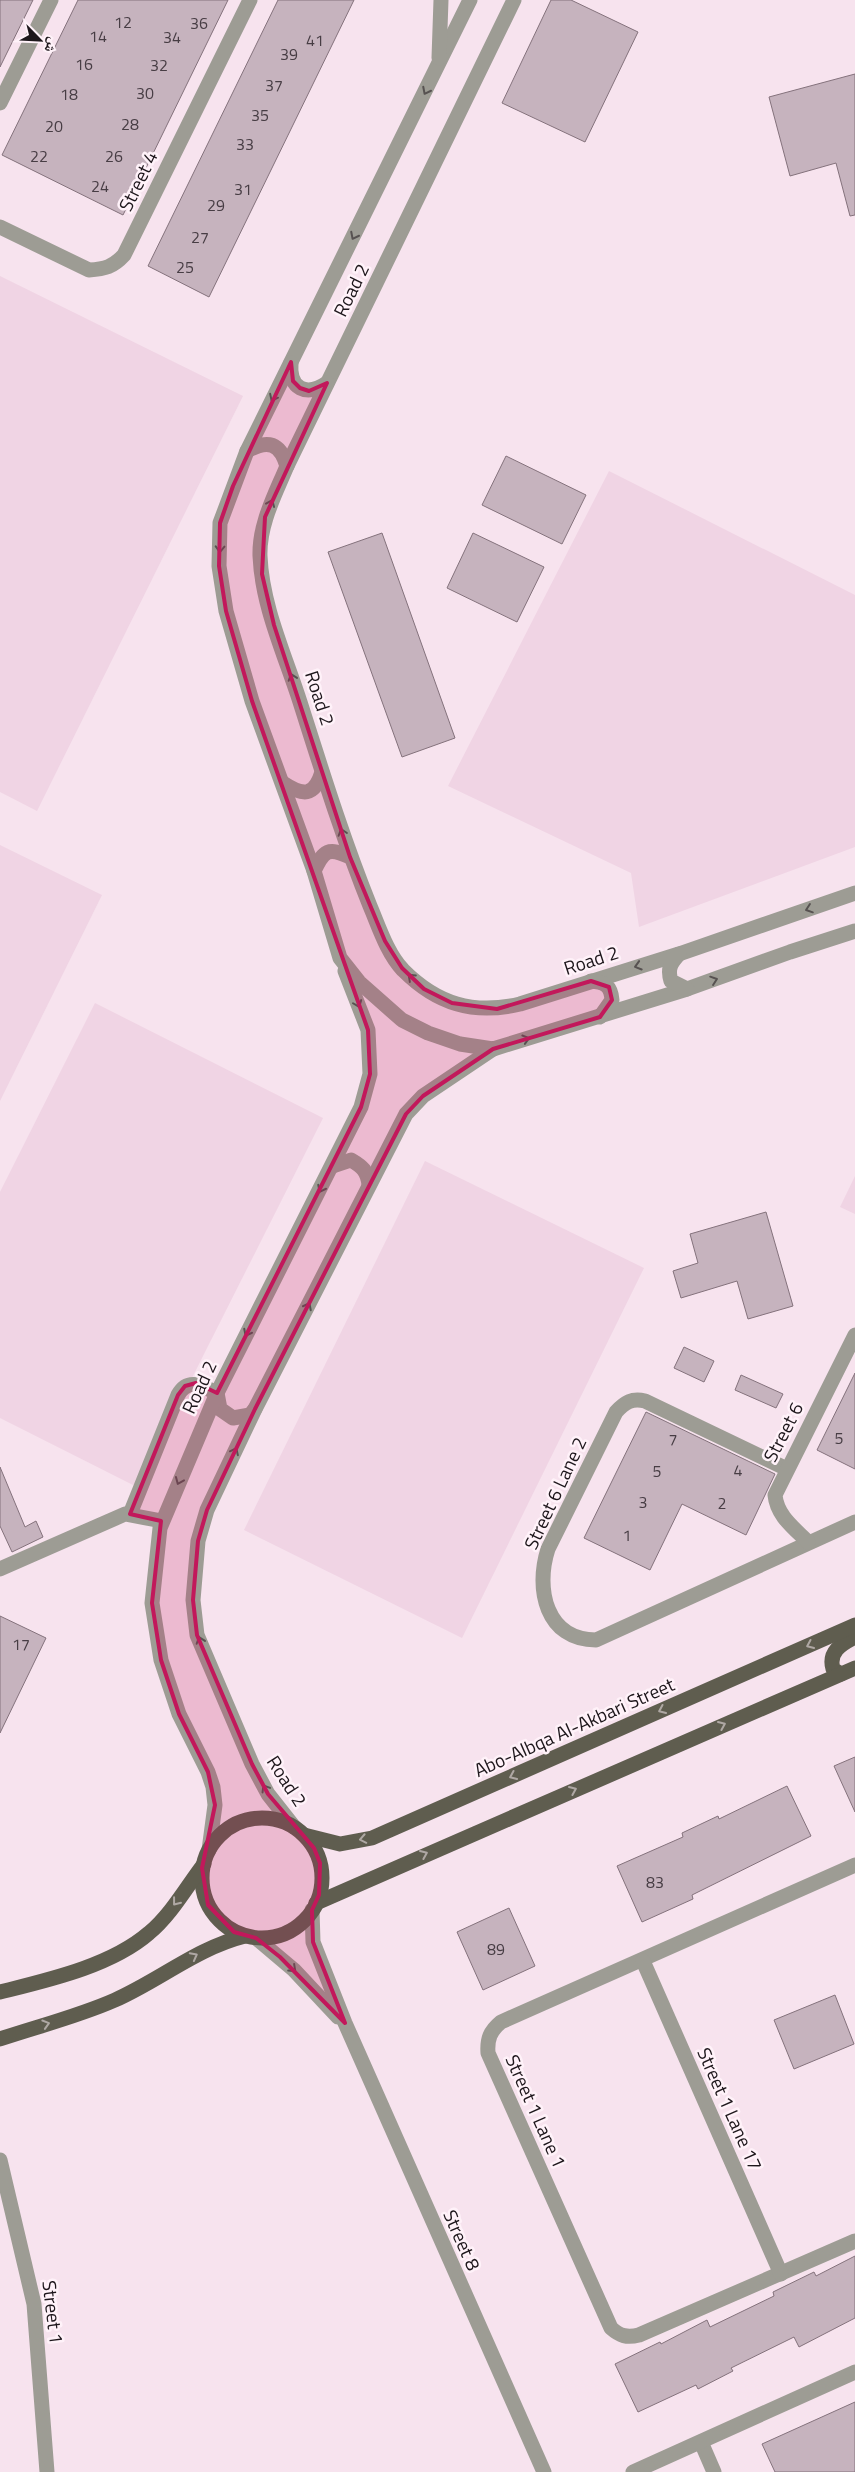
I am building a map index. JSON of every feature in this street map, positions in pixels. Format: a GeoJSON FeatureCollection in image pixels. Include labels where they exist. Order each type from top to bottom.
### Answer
{"type":"FeatureCollection","features":[{"type":"Feature","properties":{"kind":"main road","name":"Abo-Albqa Al-Akbari Street"},"geometry":{"type":"LineString","coordinates":[[299,1831],[340,1844],[372,1838],[855,1625]]}},
{"type":"Feature","properties":{"kind":"main road"},"geometry":{"type":"LineString","coordinates":[[848,1671],[833,1669],[831,1662],[836,1649],[855,1637]]}},
{"type":"Feature","properties":{"kind":"main road"},"geometry":{"type":"LineString","coordinates":[[314,1907],[848,1671]]}},
{"type":"Feature","properties":{"kind":"main road"},"geometry":{"type":"LineString","coordinates":[[0,1992],[44,1980],[118,1954],[150,1933],[207,1856],[219,1836],[233,1825],[249,1819],[266,1818],[283,1822],[299,1831],[314,1848],[320,1862],[322,1879],[314,1907],[302,1923],[288,1932],[272,1937],[250,1937],[220,1942],[117,1999],[88,2011],[0,2038]]}},
{"type":"Feature","properties":{"kind":"main road"},"geometry":{"type":"LineString","coordinates":[[207,1856],[202,1887],[208,1905],[219,1920],[234,1932],[250,1937]]}},
{"type":"Feature","properties":{"kind":"street"},"geometry":{"type":"LineString","coordinates":[[0,103],[51,0]]}},
{"type":"Feature","properties":{"kind":"street","name":"Street 4"},"geometry":{"type":"LineString","coordinates":[[0,227],[89,270],[102,270],[117,262],[124,255],[250,0]]}},
{"type":"Feature","properties":{"kind":"street"},"geometry":{"type":"LineString","coordinates":[[438,68],[441,0]]}},
{"type":"Feature","properties":{"kind":"street","name":"Road 2"},"geometry":{"type":"LineString","coordinates":[[207,1856],[215,1805],[213,1787],[208,1772],[179,1714],[161,1660],[152,1603],[155,1564],[162,1521],[217,1393],[362,1107],[370,1074],[368,1030],[340,958],[314,871],[252,701],[226,611],[219,566],[220,523],[247,451],[470,0]]}},
{"type":"Feature","properties":{"kind":"street","name":"Road 2"},"geometry":{"type":"LineString","coordinates":[[514,0],[287,466],[265,517],[260,554],[262,574],[274,625],[350,857],[385,941],[402,968],[424,989],[438,998],[478,1009],[497,1009],[679,954],[855,893]]}},
{"type":"Feature","properties":{"kind":"street"},"geometry":{"type":"LineString","coordinates":[[291,362],[290,372],[293,381],[300,388],[309,391],[318,389],[327,383]]}},
{"type":"Feature","properties":{"kind":"street"},"geometry":{"type":"LineString","coordinates":[[247,451],[257,446],[274,446],[282,451],[287,466]]}},
{"type":"Feature","properties":{"kind":"street"},"geometry":{"type":"LineString","coordinates":[[283,783],[304,793],[312,791],[319,782],[322,772]]}},
{"type":"Feature","properties":{"kind":"street"},"geometry":{"type":"LineString","coordinates":[[314,871],[320,857],[326,852],[336,850],[350,857]]}},
{"type":"Feature","properties":{"kind":"street","name":"Road 2"},"geometry":{"type":"LineString","coordinates":[[299,1831],[268,1794],[252,1764],[197,1635],[193,1600],[198,1541],[207,1510],[255,1409],[406,1114],[423,1096],[492,1049],[687,989],[855,931]]}},
{"type":"Feature","properties":{"kind":"street"},"geometry":{"type":"LineString","coordinates":[[679,954],[670,965],[669,973],[671,981],[687,989]]}},
{"type":"Feature","properties":{"kind":"street","name":"Road 2"},"geometry":{"type":"LineString","coordinates":[[340,958],[376,999],[402,1020],[436,1036],[460,1044],[492,1049]]}},
{"type":"Feature","properties":{"kind":"street"},"geometry":{"type":"LineString","coordinates":[[592,980],[601,982],[609,987],[612,994],[612,1000],[600,1017]]}},
{"type":"Feature","properties":{"kind":"street"},"geometry":{"type":"LineString","coordinates":[[333,1166],[351,1160],[362,1166],[368,1174],[369,1184]]}},
{"type":"Feature","properties":{"kind":"street","name":"Street 6"},"geometry":{"type":"LineString","coordinates":[[808,1542],[781,1516],[776,1505],[775,1495],[855,1335]]}},
{"type":"Feature","properties":{"kind":"street"},"geometry":{"type":"LineString","coordinates":[[130,1514],[181,1390],[185,1386],[196,1383],[217,1393],[220,1409],[226,1415],[242,1418],[250,1415],[255,1409]]}},
{"type":"Feature","properties":{"kind":"street","name":"Street 6 Lane 2"},"geometry":{"type":"LineString","coordinates":[[787,1470],[645,1402],[631,1400],[624,1404],[616,1412],[548,1549],[543,1565],[542,1580],[548,1608],[558,1627],[566,1634],[576,1638],[596,1640],[808,1542]]}},
{"type":"Feature","properties":{"kind":"street"},"geometry":{"type":"LineString","coordinates":[[0,1569],[113,1518],[130,1514],[162,1521]]}},
{"type":"Feature","properties":{"kind":"street"},"geometry":{"type":"LineString","coordinates":[[808,1542],[855,1522]]}},
{"type":"Feature","properties":{"kind":"street","name":"Street 1 Lane 1"},"geometry":{"type":"LineString","coordinates":[[855,1865],[643,1961],[501,2022],[489,2036],[488,2053],[610,2328],[616,2333],[624,2336],[639,2335],[855,2241]]}},
{"type":"Feature","properties":{"kind":"street","name":"Street 8"},"geometry":{"type":"LineString","coordinates":[[314,1907],[313,1942],[344,2023],[544,2472]]}},
{"type":"Feature","properties":{"kind":"street","name":"Street 8"},"geometry":{"type":"LineString","coordinates":[[250,1937],[294,1970],[344,2023]]}},
{"type":"Feature","properties":{"kind":"street","name":"Street 1 Lane 17"},"geometry":{"type":"LineString","coordinates":[[643,1961],[781,2274]]}},
{"type":"Feature","properties":{"kind":"street","name":"Street 1"},"geometry":{"type":"LineString","coordinates":[[0,2160],[34,2304],[47,2472]]}},
{"type":"Feature","properties":{"kind":"street"},"geometry":{"type":"LineString","coordinates":[[633,2472],[855,2372]]}},
{"type":"Feature","properties":{"kind":"street"},"geometry":{"type":"LineString","coordinates":[[701,2442],[714,2472]]}},
{"type":"Feature","properties":{"kind":"highlighted area"},"geometry":{"type":"Polygon","coordinates":[[[291,362],[293,381],[300,388],[309,391],[327,383],[265,517],[262,574],[274,625],[350,857],[385,941],[402,968],[424,989],[452,1003],[497,1009],[591,981],[609,987],[612,1000],[600,1017],[493,1049],[423,1096],[406,1114],[255,1409],[207,1510],[198,1541],[193,1600],[197,1635],[252,1764],[268,1794],[314,1848],[320,1863],[319,1895],[312,1910],[313,1942],[345,2023],[280,1957],[256,1938],[234,1932],[208,1905],[202,1868],[215,1805],[208,1772],[179,1714],[161,1660],[152,1603],[161,1521],[130,1514],[178,1395],[185,1386],[196,1383],[217,1393],[361,1107],[370,1074],[368,1030],[252,701],[226,611],[219,566],[220,523],[233,486],[291,362]]]}},
{"type":"Feature","properties":{"kind":"shaded area"},"geometry":{"type":"Polygon","coordinates":[[[0,276],[243,396],[37,811],[0,792],[0,276]]]}},
{"type":"Feature","properties":{"kind":"shaded area"},"geometry":{"type":"Polygon","coordinates":[[[609,471],[855,595],[855,847],[639,927],[631,873],[448,786],[609,471]]]}},
{"type":"Feature","properties":{"kind":"shaded area"},"geometry":{"type":"Polygon","coordinates":[[[0,845],[102,895],[0,1101],[0,845]]]}},
{"type":"Feature","properties":{"kind":"shaded area"},"geometry":{"type":"Polygon","coordinates":[[[95,1003],[323,1118],[137,1487],[0,1418],[0,1192],[95,1003]]]}},
{"type":"Feature","properties":{"kind":"shaded area"},"geometry":{"type":"Polygon","coordinates":[[[425,1161],[644,1268],[462,1638],[244,1530],[425,1161]]]}},
{"type":"Feature","properties":{"kind":"shaded area"},"geometry":{"type":"Polygon","coordinates":[[[855,1176],[855,1214],[840,1207],[855,1176]]]}},
{"type":"Feature","properties":{"kind":"building"},"geometry":{"type":"Polygon","coordinates":[[[0,0],[33,0],[0,67],[0,0]]]}},
{"type":"Feature","properties":{"kind":"building"},"geometry":{"type":"Polygon","coordinates":[[[78,0],[228,0],[123,215],[2,155],[78,0]]]}},
{"type":"Feature","properties":{"kind":"building"},"geometry":{"type":"Polygon","coordinates":[[[278,0],[354,0],[209,297],[148,266],[278,0]]]}},
{"type":"Feature","properties":{"kind":"building"},"geometry":{"type":"Polygon","coordinates":[[[551,0],[571,0],[638,32],[585,142],[502,103],[551,0]]]}},
{"type":"Feature","properties":{"kind":"building"},"geometry":{"type":"Polygon","coordinates":[[[855,74],[855,215],[850,216],[836,163],[790,176],[769,97],[855,74]]]}},
{"type":"Feature","properties":{"kind":"building"},"geometry":{"type":"Polygon","coordinates":[[[506,456],[586,495],[562,544],[482,505],[506,456]]]}},
{"type":"Feature","properties":{"kind":"building"},"geometry":{"type":"Polygon","coordinates":[[[382,533],[455,738],[402,757],[328,552],[382,533]]]}},
{"type":"Feature","properties":{"kind":"building"},"geometry":{"type":"Polygon","coordinates":[[[473,533],[544,567],[517,622],[447,588],[473,533]]]}},
{"type":"Feature","properties":{"kind":"building"},"geometry":{"type":"Polygon","coordinates":[[[766,1212],[793,1306],[748,1319],[737,1281],[681,1298],[673,1271],[698,1263],[690,1234],[766,1212]]]}},
{"type":"Feature","properties":{"kind":"building"},"geometry":{"type":"Polygon","coordinates":[[[684,1347],[714,1361],[704,1382],[674,1368],[684,1347]]]}},
{"type":"Feature","properties":{"kind":"building"},"geometry":{"type":"Polygon","coordinates":[[[855,1373],[855,1469],[817,1450],[855,1373]]]}},
{"type":"Feature","properties":{"kind":"building"},"geometry":{"type":"Polygon","coordinates":[[[741,1375],[783,1394],[776,1408],[735,1390],[741,1375]]]}},
{"type":"Feature","properties":{"kind":"building"},"geometry":{"type":"Polygon","coordinates":[[[646,1412],[775,1474],[746,1535],[682,1504],[650,1570],[584,1538],[646,1412]]]}},
{"type":"Feature","properties":{"kind":"building"},"geometry":{"type":"Polygon","coordinates":[[[0,1467],[25,1527],[36,1521],[43,1537],[12,1552],[0,1526],[0,1467]]]}},
{"type":"Feature","properties":{"kind":"building"},"geometry":{"type":"Polygon","coordinates":[[[0,1616],[46,1638],[0,1733],[0,1616]]]}},
{"type":"Feature","properties":{"kind":"building"},"geometry":{"type":"Polygon","coordinates":[[[855,1757],[855,1812],[834,1766],[855,1757]]]}},
{"type":"Feature","properties":{"kind":"building"},"geometry":{"type":"Polygon","coordinates":[[[787,1786],[811,1836],[692,1895],[693,1899],[642,1922],[617,1866],[683,1837],[682,1833],[718,1816],[719,1819],[787,1786]]]}},
{"type":"Feature","properties":{"kind":"building"},"geometry":{"type":"Polygon","coordinates":[[[509,1908],[535,1966],[483,1990],[457,1932],[509,1908]]]}},
{"type":"Feature","properties":{"kind":"building"},"geometry":{"type":"Polygon","coordinates":[[[835,1995],[854,2044],[794,2069],[774,2020],[835,1995]]]}},
{"type":"Feature","properties":{"kind":"building"},"geometry":{"type":"Polygon","coordinates":[[[855,2256],[855,2318],[799,2347],[794,2337],[731,2368],[733,2371],[698,2389],[696,2385],[638,2412],[615,2364],[660,2342],[661,2344],[707,2320],[710,2327],[774,2296],[773,2292],[814,2272],[816,2276],[855,2256]]]}},
{"type":"Feature","properties":{"kind":"building"},"geometry":{"type":"Polygon","coordinates":[[[855,2402],[855,2472],[775,2472],[762,2444],[855,2402]]]}}]}
